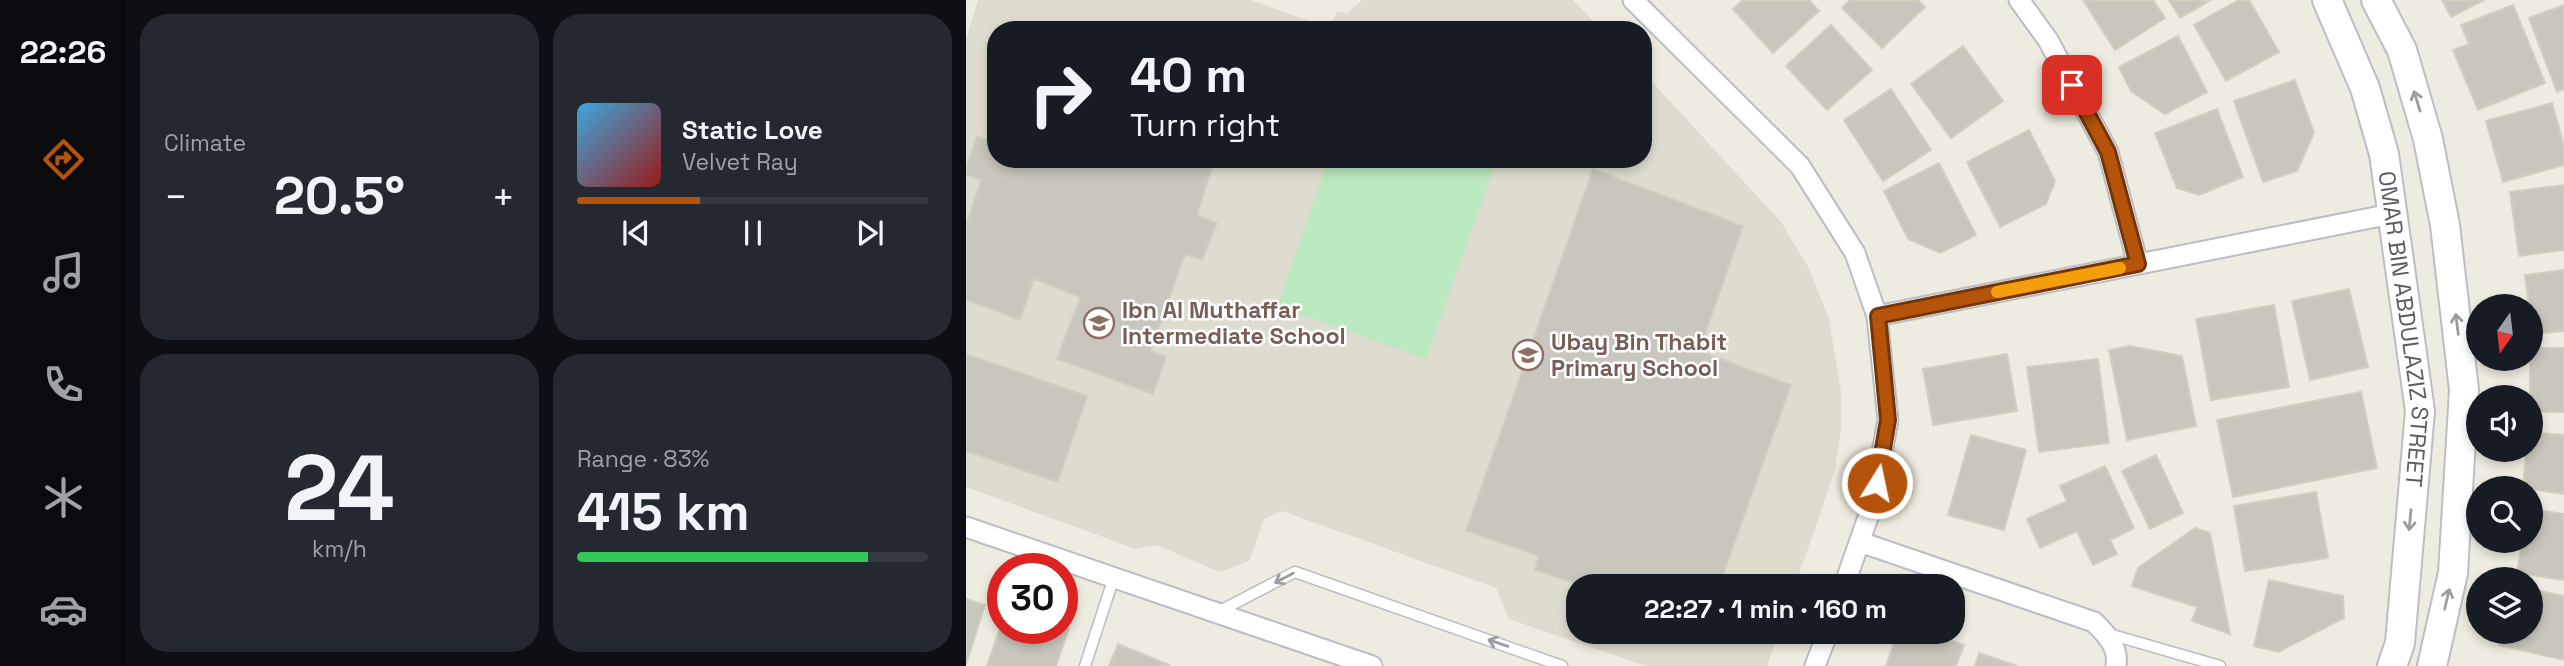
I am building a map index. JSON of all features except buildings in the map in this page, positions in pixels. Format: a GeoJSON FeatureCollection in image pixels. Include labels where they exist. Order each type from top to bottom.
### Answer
{"type":"FeatureCollection","features":[{"type":"Feature","properties":{"kind":"street"},"geometry":{"type":"LineString","coordinates":[[1633,0],[1800,166],[1855,253],[1878,316],[1888,420],[1873,503],[1848,574]]}},
{"type":"Feature","properties":{"kind":"street"},"geometry":{"type":"LineString","coordinates":[[2018,0],[2048,40],[2108,152],[2138,264]]}},
{"type":"Feature","properties":{"kind":"street","name":"OMAR BIN ABDULAZIZ STREET"},"geometry":{"type":"LineString","coordinates":[[2327,0],[2369,101],[2384,154],[2420,411],[2400,643],[2392,666]]}},
{"type":"Feature","properties":{"kind":"street"},"geometry":{"type":"LineString","coordinates":[[2376,0],[2402,50],[2428,139],[2445,225],[2465,390],[2453,573],[2432,666]]}},
{"type":"Feature","properties":{"kind":"street"},"geometry":{"type":"LineString","coordinates":[[1878,316],[2391,214]]}},
{"type":"Feature","properties":{"kind":"street"},"geometry":{"type":"LineString","coordinates":[[966,527],[1372,666]]}},
{"type":"Feature","properties":{"kind":"street"},"geometry":{"type":"LineString","coordinates":[[1860,542],[2094,622],[2111,639],[2117,657],[2116,666]]}},
{"type":"Feature","properties":{"kind":"street"},"geometry":{"type":"LineString","coordinates":[[1815,666],[1823,644]]}},
{"type":"Feature","properties":{"kind":"lane"},"geometry":{"type":"LineString","coordinates":[[1218,612],[1295,572],[1562,666]]}},
{"type":"Feature","properties":{"kind":"lane"},"geometry":{"type":"LineString","coordinates":[[1085,666],[1114,576]]}},
{"type":"Feature","properties":{"kind":"lane"},"geometry":{"type":"LineString","coordinates":[[2106,634],[2220,666]]}},
{"type":"Feature","properties":{"kind":"shaded area","name":"Ubay Bin Thabit Primary School"},"geometry":{"type":"Polygon","coordinates":[[[978,0],[1251,0],[1309,21],[987,21],[987,168],[1652,168],[1652,82],[1781,222],[1808,267],[1829,319],[1841,391],[1841,428],[1835,470],[1799,574],[1566,574],[1566,639],[1509,619],[1496,588],[1282,511],[1264,519],[1249,561],[1220,572],[1156,545],[1136,549],[966,487],[966,40],[978,0]]]}},
{"type":"Feature","properties":{"kind":"shaded area","name":"Ubay Bin Thabit Primary School"},"geometry":{"type":"Polygon","coordinates":[[[1362,0],[1573,0],[1593,21],[1334,21],[1337,11],[1347,14],[1362,0]]]}},
{"type":"Feature","properties":{"kind":"shaded area","name":"Ubay Bin Thabit Primary School"},"geometry":{"type":"Polygon","coordinates":[[[1582,644],[1775,644],[1767,666],[1646,666],[1582,644]]]}},
{"type":"Feature","properties":{"kind":"green space"},"geometry":{"type":"Polygon","coordinates":[[[1326,168],[1494,168],[1426,359],[1277,306],[1326,168]]]}},
{"type":"Feature","properties":{"kind":"slow traffic"},"geometry":{"type":"LineString","coordinates":[[1997,292],[2120,268]]}},
{"type":"Feature","properties":{"kind":"place","name":"Ibn Al Muthaffar Intermediate School"},"geometry":{"type":"Point","coordinates":[1099,323]}},
{"type":"Feature","properties":{"kind":"place","name":"Ubay Bin Thabit Primary School"},"geometry":{"type":"Point","coordinates":[1528,355]}},
{"type":"Feature","properties":{"kind":"route"},"geometry":{"type":"LineString","coordinates":[[1877,483],[1888,420],[1878,316],[2138,264],[2108,152],[2072,85]]}}]}
